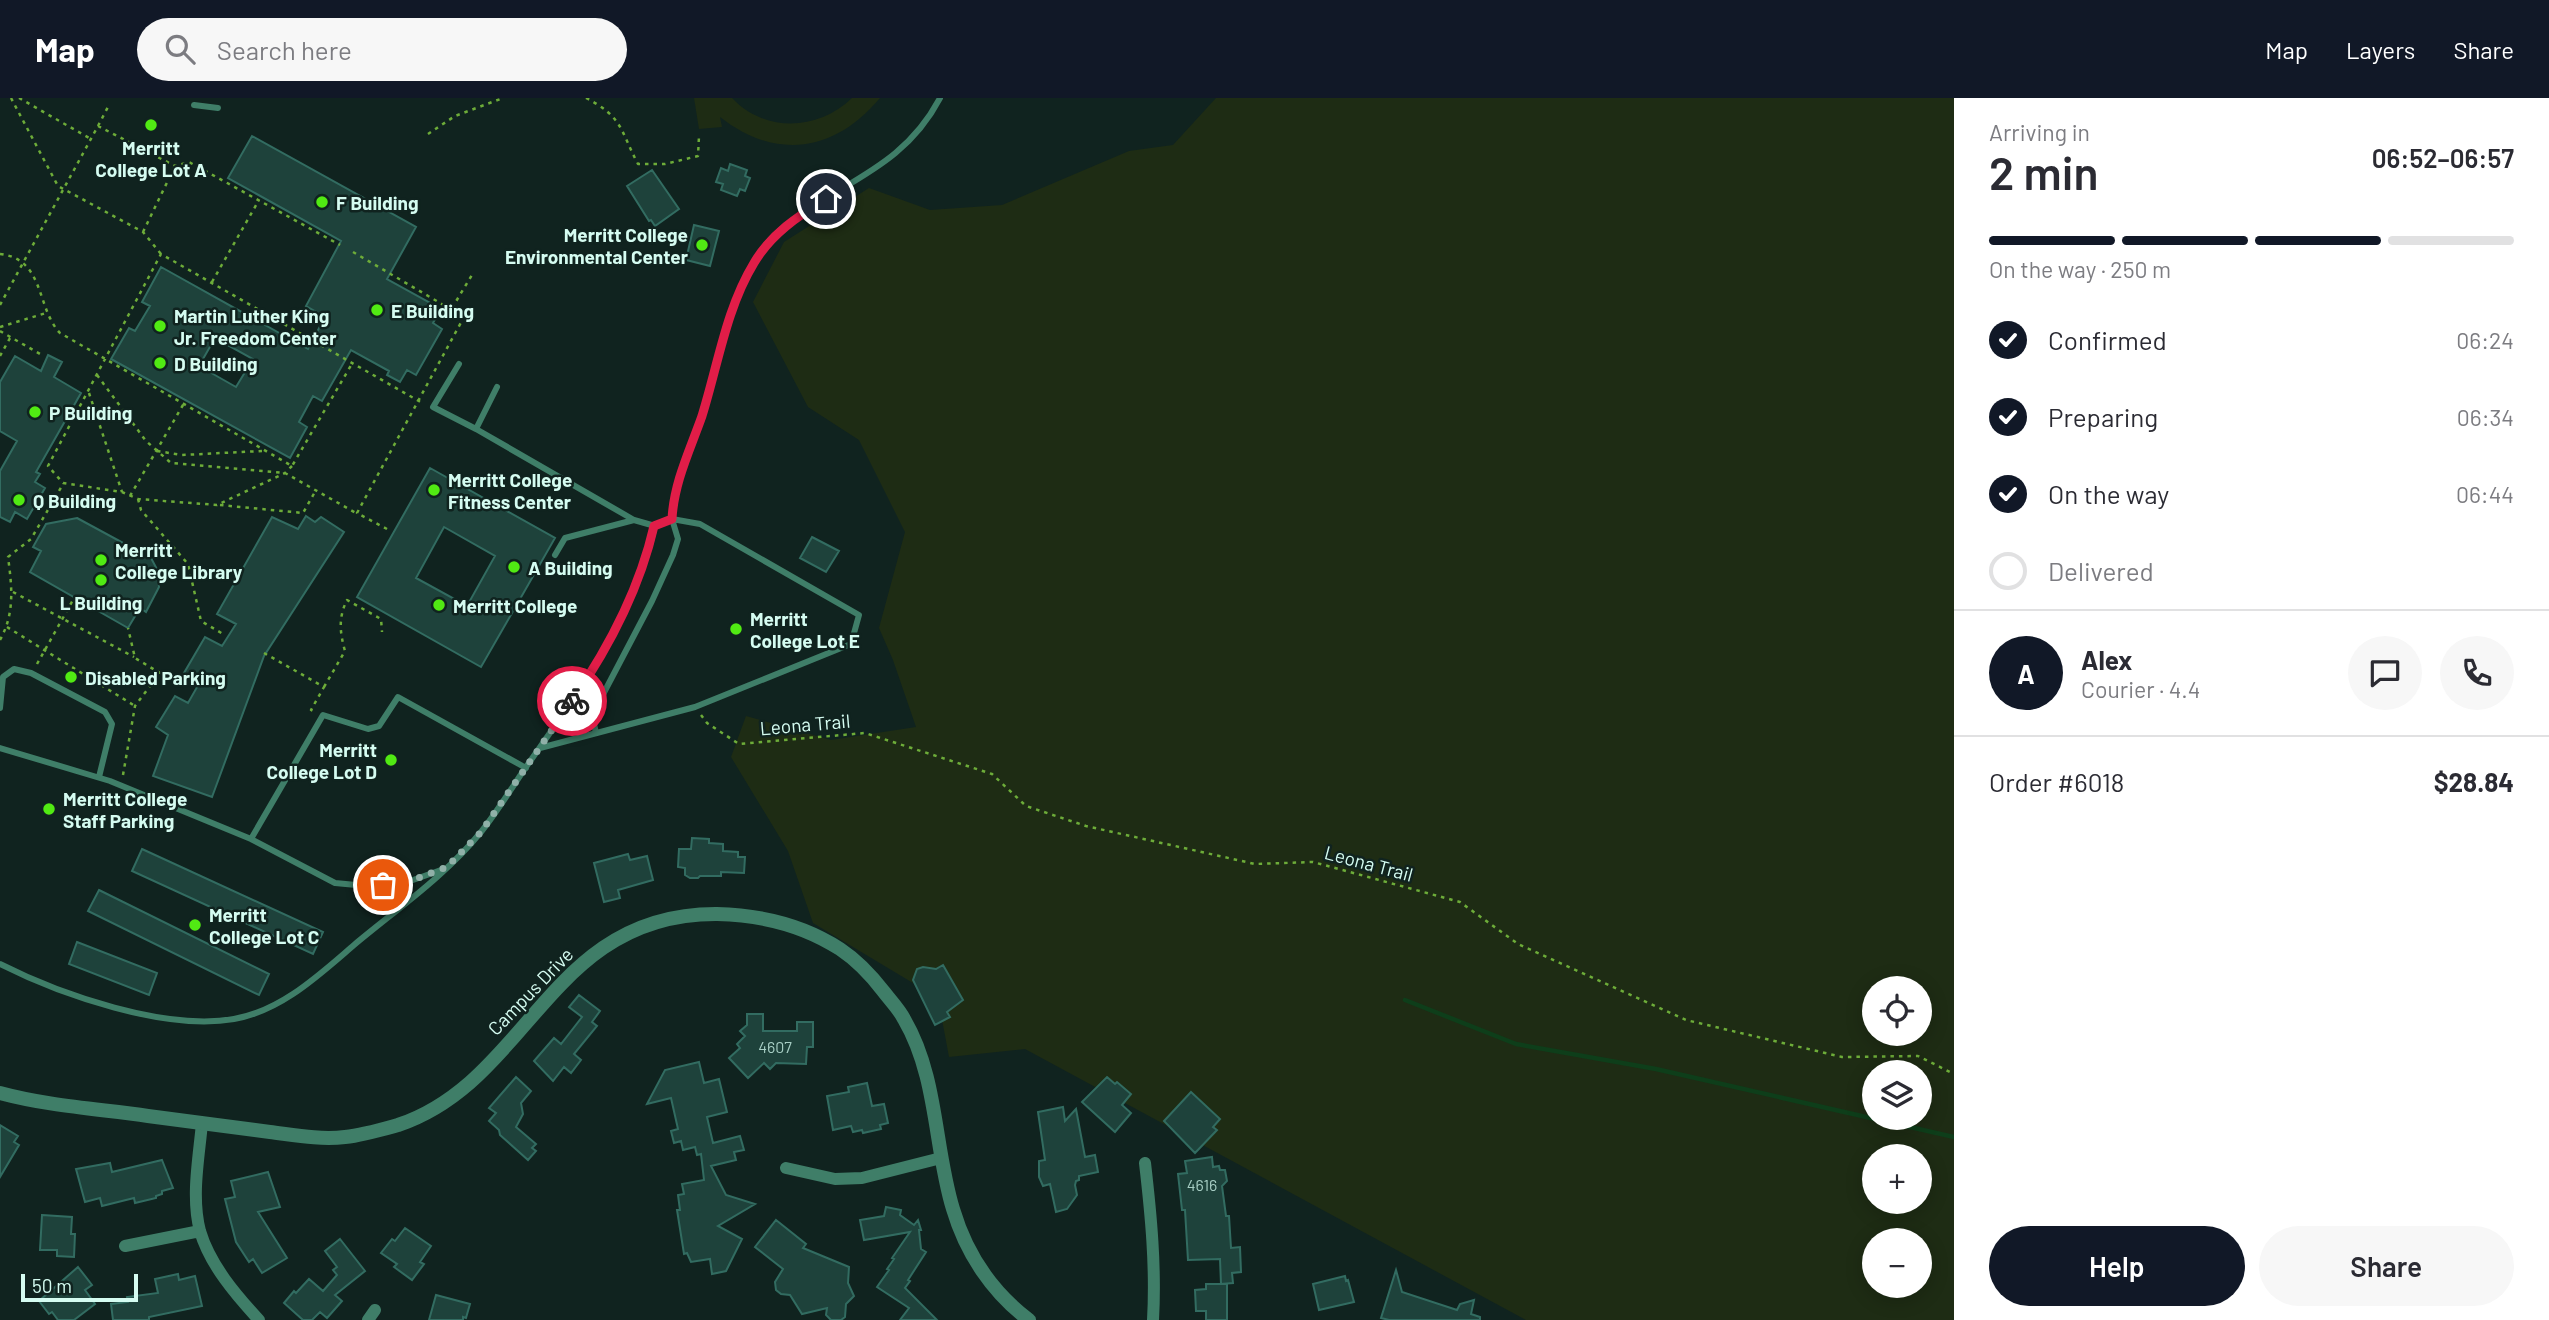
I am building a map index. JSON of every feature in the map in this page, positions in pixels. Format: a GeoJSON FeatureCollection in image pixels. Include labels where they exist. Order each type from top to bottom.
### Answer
{"type":"FeatureCollection","features":[{"type":"Feature","properties":{"kind":"street","name":"Campus Drive"},"geometry":{"type":"LineString","coordinates":[[0,1094],[287,1134],[341,1138],[374,1132],[402,1124],[431,1111],[460,1091],[483,1070],[569,975],[598,950],[634,930],[665,920],[700,914],[742,915],[777,921],[840,949],[866,970],[903,1016],[915,1039],[929,1086],[953,1208],[964,1238],[978,1265],[997,1291],[1029,1320]]}},
{"type":"Feature","properties":{"kind":"street"},"geometry":{"type":"LineString","coordinates":[[202,1123],[197,1195],[201,1231],[233,1292],[259,1320]]}},
{"type":"Feature","properties":{"kind":"street"},"geometry":{"type":"LineString","coordinates":[[786,1168],[835,1179],[862,1178],[942,1158]]}},
{"type":"Feature","properties":{"kind":"street"},"geometry":{"type":"LineString","coordinates":[[1144,1163],[1152,1231],[1155,1288],[1153,1320]]}},
{"type":"Feature","properties":{"kind":"street"},"geometry":{"type":"LineString","coordinates":[[125,1246],[201,1231]]}},
{"type":"Feature","properties":{"kind":"lane"},"geometry":{"type":"LineString","coordinates":[[596,733],[594,724],[598,705],[673,555],[678,539],[672,519],[675,489],[701,417],[732,313],[754,263],[776,233],[887,162],[914,136],[940,98]]}},
{"type":"Feature","properties":{"kind":"lane"},"geometry":{"type":"LineString","coordinates":[[194,105],[218,108]]}},
{"type":"Feature","properties":{"kind":"lane"},"geometry":{"type":"LineString","coordinates":[[458,364],[433,407],[634,520],[654,526],[672,519],[700,524],[859,615],[851,644],[695,707],[540,748]]}},
{"type":"Feature","properties":{"kind":"lane"},"geometry":{"type":"LineString","coordinates":[[476,429],[497,387]]}},
{"type":"Feature","properties":{"kind":"lane"},"geometry":{"type":"LineString","coordinates":[[555,555],[565,538],[634,520]]}},
{"type":"Feature","properties":{"kind":"lane"},"geometry":{"type":"LineString","coordinates":[[0,964],[103,1004],[152,1016],[202,1022],[235,1019],[282,1001],[318,976],[447,867],[481,832],[579,692],[622,615],[649,547],[654,526]]}},
{"type":"Feature","properties":{"kind":"lane"},"geometry":{"type":"LineString","coordinates":[[0,708],[3,677],[14,669],[31,673],[105,712],[112,724],[99,776]]}},
{"type":"Feature","properties":{"kind":"lane"},"geometry":{"type":"LineString","coordinates":[[251,839],[323,715],[368,729],[379,726],[398,697],[526,768]]}},
{"type":"Feature","properties":{"kind":"lane"},"geometry":{"type":"LineString","coordinates":[[0,748],[99,776],[251,839],[335,883],[400,885],[447,867]]}},
{"type":"Feature","properties":{"kind":"path"},"geometry":{"type":"LineString","coordinates":[[10,98],[58,187],[143,232],[161,254],[353,362],[416,402]]}},
{"type":"Feature","properties":{"kind":"path"},"geometry":{"type":"LineString","coordinates":[[19,98],[91,139]]}},
{"type":"Feature","properties":{"kind":"path"},"geometry":{"type":"LineString","coordinates":[[428,134],[455,116],[503,98]]}},
{"type":"Feature","properties":{"kind":"path"},"geometry":{"type":"LineString","coordinates":[[586,98],[606,108],[618,122],[638,164],[665,164],[698,156],[699,136]]}},
{"type":"Feature","properties":{"kind":"path"},"geometry":{"type":"LineString","coordinates":[[0,305],[109,105]]}},
{"type":"Feature","properties":{"kind":"path"},"geometry":{"type":"LineString","coordinates":[[98,126],[175,166],[189,162],[340,244]]}},
{"type":"Feature","properties":{"kind":"path"},"geometry":{"type":"LineString","coordinates":[[143,232],[175,166]]}},
{"type":"Feature","properties":{"kind":"path"},"geometry":{"type":"LineString","coordinates":[[212,282],[259,200]]}},
{"type":"Feature","properties":{"kind":"path"},"geometry":{"type":"LineString","coordinates":[[353,252],[464,317],[357,513]]}},
{"type":"Feature","properties":{"kind":"path"},"geometry":{"type":"LineString","coordinates":[[0,254],[8,255],[23,264],[35,277],[50,323],[60,333],[292,466]]}},
{"type":"Feature","properties":{"kind":"path"},"geometry":{"type":"LineString","coordinates":[[161,254],[47,466],[63,484],[122,492],[138,499],[303,513],[316,490]]}},
{"type":"Feature","properties":{"kind":"path"},"geometry":{"type":"LineString","coordinates":[[451,309],[472,275]]}},
{"type":"Feature","properties":{"kind":"path"},"geometry":{"type":"LineString","coordinates":[[0,329],[46,313]]}},
{"type":"Feature","properties":{"kind":"path"},"geometry":{"type":"LineString","coordinates":[[0,329],[40,354]]}},
{"type":"Feature","properties":{"kind":"path"},"geometry":{"type":"LineString","coordinates":[[0,356],[11,337]]}},
{"type":"Feature","properties":{"kind":"path"},"geometry":{"type":"LineString","coordinates":[[217,505],[285,473],[292,466],[353,362]]}},
{"type":"Feature","properties":{"kind":"path"},"geometry":{"type":"LineString","coordinates":[[97,375],[146,441],[171,463],[285,473],[387,529]]}},
{"type":"Feature","properties":{"kind":"path"},"geometry":{"type":"LineString","coordinates":[[89,390],[122,492]]}},
{"type":"Feature","properties":{"kind":"path"},"geometry":{"type":"LineString","coordinates":[[130,496],[183,404]]}},
{"type":"Feature","properties":{"kind":"path"},"geometry":{"type":"LineString","coordinates":[[157,451],[182,455],[264,450]]}},
{"type":"Feature","properties":{"kind":"path"},"geometry":{"type":"LineString","coordinates":[[0,640],[7,627],[13,593],[8,557],[31,539],[63,484]]}},
{"type":"Feature","properties":{"kind":"path"},"geometry":{"type":"LineString","coordinates":[[138,499],[141,510],[188,564],[201,621],[223,634]]}},
{"type":"Feature","properties":{"kind":"path"},"geometry":{"type":"LineString","coordinates":[[13,593],[160,673],[135,706],[121,785]]}},
{"type":"Feature","properties":{"kind":"path"},"geometry":{"type":"LineString","coordinates":[[31,673],[73,600]]}},
{"type":"Feature","properties":{"kind":"path"},"geometry":{"type":"LineString","coordinates":[[323,715],[311,710],[345,651],[340,622],[347,600],[381,620],[382,632]]}},
{"type":"Feature","properties":{"kind":"path"},"geometry":{"type":"LineString","coordinates":[[7,627],[135,706]]}},
{"type":"Feature","properties":{"kind":"path"},"geometry":{"type":"LineString","coordinates":[[128,628],[135,658]]}},
{"type":"Feature","properties":{"kind":"path"},"geometry":{"type":"LineString","coordinates":[[264,653],[324,687]]}},
{"type":"Feature","properties":{"kind":"path","name":"Leona Trail"},"geometry":{"type":"LineString","coordinates":[[695,707],[707,723],[739,744],[865,733],[992,774],[1026,806],[1086,826],[1255,864],[1313,862],[1460,902],[1518,944],[1686,1020],[1842,1057],[1919,1056],[1954,1074]]}},
{"type":"Feature","properties":{"kind":"green space"},"geometry":{"type":"Polygon","coordinates":[[[694,98],[732,98],[760,117],[792,124],[824,117],[852,98],[880,98],[863,116],[844,130],[804,144],[783,145],[741,131],[720,117],[722,127],[699,129],[694,98]]]}},
{"type":"Feature","properties":{"kind":"green space"},"geometry":{"type":"Polygon","coordinates":[[[1216,98],[1954,98],[1954,1320],[1526,1320],[1025,1049],[949,1057],[938,998],[813,923],[788,851],[731,757],[746,716],[831,740],[916,727],[879,628],[905,532],[859,440],[808,407],[753,302],[784,242],[869,188],[930,210],[1002,205],[1129,151],[1173,145],[1216,98]]]}},
{"type":"Feature","properties":{"kind":"building"},"geometry":{"type":"Polygon","coordinates":[[[252,136],[416,227],[387,279],[441,309],[433,323],[442,329],[416,375],[407,370],[400,382],[387,375],[389,371],[351,350],[322,401],[313,396],[299,422],[307,427],[290,458],[111,359],[129,328],[135,331],[150,306],[142,302],[161,267],[308,349],[325,317],[306,306],[341,241],[228,178],[252,136]],[[215,338],[199,366],[236,387],[253,359],[215,338]]]}},
{"type":"Feature","properties":{"kind":"building"},"geometry":{"type":"Polygon","coordinates":[[[730,164],[747,170],[745,176],[750,178],[745,191],[740,189],[737,196],[721,190],[723,184],[716,182],[721,168],[728,171],[730,164]]]}},
{"type":"Feature","properties":{"kind":"building"},"geometry":{"type":"Polygon","coordinates":[[[652,170],[679,209],[655,226],[627,186],[652,170]]]}},
{"type":"Feature","properties":{"kind":"building","name":"Merritt College Environmental Center"},"geometry":{"type":"Polygon","coordinates":[[[694,225],[719,231],[710,266],[686,260],[694,225]]]}},
{"type":"Feature","properties":{"kind":"building","name":"P Building"},"geometry":{"type":"Polygon","coordinates":[[[48,355],[62,362],[54,377],[81,393],[36,472],[40,474],[35,482],[45,488],[27,519],[15,512],[10,522],[0,517],[0,471],[17,441],[0,431],[0,382],[15,356],[41,371],[48,355]]]}},
{"type":"Feature","properties":{"kind":"building","name":"A Building"},"geometry":{"type":"Polygon","coordinates":[[[430,468],[555,538],[481,667],[357,597],[430,468]],[[444,527],[416,578],[467,606],[495,556],[444,527]]]}},
{"type":"Feature","properties":{"kind":"building"},"geometry":{"type":"Polygon","coordinates":[[[306,516],[315,522],[321,517],[344,532],[264,656],[212,797],[153,776],[168,735],[156,727],[175,696],[188,703],[200,682],[184,673],[205,637],[222,646],[236,624],[217,614],[272,517],[298,529],[306,516]]]}},
{"type":"Feature","properties":{"kind":"building","name":"L Building"},"geometry":{"type":"Polygon","coordinates":[[[77,518],[151,558],[158,571],[159,587],[146,612],[140,608],[128,628],[30,572],[41,551],[33,547],[46,524],[77,518]]]}},
{"type":"Feature","properties":{"kind":"building"},"geometry":{"type":"Polygon","coordinates":[[[812,537],[839,551],[826,572],[800,558],[812,537]]]}},
{"type":"Feature","properties":{"kind":"building"},"geometry":{"type":"Polygon","coordinates":[[[692,838],[709,839],[709,843],[723,844],[723,851],[738,852],[738,857],[745,857],[744,873],[721,872],[721,876],[698,878],[685,875],[685,868],[678,867],[679,849],[691,849],[692,838]]]}},
{"type":"Feature","properties":{"kind":"building"},"geometry":{"type":"Polygon","coordinates":[[[142,849],[323,932],[313,954],[132,871],[142,849]]]}},
{"type":"Feature","properties":{"kind":"building"},"geometry":{"type":"Polygon","coordinates":[[[628,854],[630,860],[647,856],[653,880],[618,890],[620,898],[604,902],[594,863],[628,854]]]}},
{"type":"Feature","properties":{"kind":"building"},"geometry":{"type":"Polygon","coordinates":[[[99,890],[269,974],[259,995],[88,911],[99,890]]]}},
{"type":"Feature","properties":{"kind":"building"},"geometry":{"type":"Polygon","coordinates":[[[77,942],[157,973],[149,995],[69,964],[77,942]]]}},
{"type":"Feature","properties":{"kind":"building"},"geometry":{"type":"Polygon","coordinates":[[[943,965],[963,1000],[947,1012],[950,1017],[935,1025],[913,980],[917,969],[936,969],[943,965]]]}},
{"type":"Feature","properties":{"kind":"building"},"geometry":{"type":"Polygon","coordinates":[[[579,995],[600,1011],[592,1022],[597,1026],[574,1054],[581,1060],[571,1073],[564,1067],[553,1081],[534,1061],[554,1038],[561,1044],[582,1017],[569,1007],[579,995]]]}},
{"type":"Feature","properties":{"kind":"building"},"geometry":{"type":"Polygon","coordinates":[[[747,1014],[763,1014],[763,1031],[797,1031],[797,1022],[813,1022],[813,1047],[807,1047],[806,1064],[776,1063],[770,1069],[764,1063],[748,1078],[729,1058],[740,1048],[737,1044],[745,1036],[740,1031],[747,1025],[747,1014]]]}},
{"type":"Feature","properties":{"kind":"building"},"geometry":{"type":"Polygon","coordinates":[[[699,1062],[704,1083],[719,1079],[727,1112],[707,1117],[713,1143],[740,1136],[744,1150],[734,1152],[736,1160],[711,1166],[726,1195],[755,1204],[718,1226],[742,1239],[726,1271],[712,1274],[710,1259],[691,1262],[687,1253],[684,1254],[677,1210],[680,1210],[678,1195],[684,1194],[682,1184],[704,1180],[701,1154],[697,1155],[695,1147],[683,1150],[681,1141],[674,1143],[671,1131],[678,1129],[671,1098],[647,1104],[665,1070],[699,1062]]]}},
{"type":"Feature","properties":{"kind":"building"},"geometry":{"type":"Polygon","coordinates":[[[516,1077],[531,1091],[521,1103],[523,1114],[516,1127],[536,1144],[532,1148],[536,1151],[528,1160],[500,1135],[499,1130],[489,1121],[496,1113],[489,1108],[516,1077]]]}},
{"type":"Feature","properties":{"kind":"building"},"geometry":{"type":"Polygon","coordinates":[[[1107,1077],[1131,1094],[1122,1105],[1131,1113],[1115,1132],[1082,1102],[1107,1077]]]}},
{"type":"Feature","properties":{"kind":"building"},"geometry":{"type":"Polygon","coordinates":[[[867,1083],[872,1106],[884,1104],[888,1123],[880,1125],[881,1129],[863,1133],[862,1130],[853,1132],[851,1126],[833,1130],[827,1096],[849,1092],[848,1087],[867,1083]]]}},
{"type":"Feature","properties":{"kind":"building"},"geometry":{"type":"Polygon","coordinates":[[[1191,1092],[1220,1119],[1213,1127],[1217,1130],[1195,1153],[1164,1121],[1191,1092]]]}},
{"type":"Feature","properties":{"kind":"building"},"geometry":{"type":"Polygon","coordinates":[[[1063,1107],[1065,1121],[1076,1109],[1085,1157],[1095,1155],[1098,1172],[1079,1176],[1075,1185],[1077,1195],[1067,1209],[1056,1212],[1050,1184],[1043,1186],[1039,1177],[1039,1161],[1045,1160],[1038,1112],[1063,1107]]]}},
{"type":"Feature","properties":{"kind":"building"},"geometry":{"type":"Polygon","coordinates":[[[0,1125],[18,1136],[14,1142],[19,1145],[0,1177],[0,1125]]]}},
{"type":"Feature","properties":{"kind":"building"},"geometry":{"type":"Polygon","coordinates":[[[1212,1157],[1213,1167],[1219,1166],[1220,1170],[1225,1170],[1227,1181],[1222,1186],[1226,1216],[1229,1216],[1231,1248],[1240,1247],[1241,1272],[1232,1273],[1233,1283],[1221,1284],[1220,1259],[1188,1260],[1185,1210],[1182,1210],[1178,1174],[1187,1173],[1185,1161],[1212,1157]]]}},
{"type":"Feature","properties":{"kind":"building"},"geometry":{"type":"Polygon","coordinates":[[[162,1160],[173,1188],[162,1191],[156,1198],[135,1203],[134,1198],[102,1206],[100,1198],[85,1202],[76,1169],[110,1163],[112,1172],[162,1160]]]}},
{"type":"Feature","properties":{"kind":"building"},"geometry":{"type":"Polygon","coordinates":[[[268,1172],[280,1207],[258,1212],[287,1258],[262,1273],[253,1259],[249,1262],[236,1242],[225,1199],[235,1197],[231,1181],[268,1172]]]}},
{"type":"Feature","properties":{"kind":"building"},"geometry":{"type":"Polygon","coordinates":[[[886,1207],[901,1210],[900,1215],[914,1225],[918,1220],[921,1249],[926,1252],[905,1288],[937,1320],[900,1320],[909,1308],[877,1287],[910,1232],[864,1240],[860,1220],[884,1216],[886,1207]]]}},
{"type":"Feature","properties":{"kind":"building"},"geometry":{"type":"Polygon","coordinates":[[[42,1215],[72,1217],[71,1234],[75,1234],[74,1257],[57,1256],[57,1250],[40,1250],[42,1215]]]}},
{"type":"Feature","properties":{"kind":"building"},"geometry":{"type":"Polygon","coordinates":[[[776,1220],[806,1244],[803,1248],[849,1267],[848,1283],[854,1296],[846,1304],[845,1317],[841,1320],[831,1320],[826,1315],[827,1308],[802,1314],[790,1295],[776,1290],[775,1282],[783,1269],[755,1247],[776,1220]]]}},
{"type":"Feature","properties":{"kind":"building"},"geometry":{"type":"Polygon","coordinates":[[[405,1228],[431,1246],[420,1262],[424,1264],[412,1280],[394,1267],[397,1264],[381,1253],[405,1228]]]}},
{"type":"Feature","properties":{"kind":"building"},"geometry":{"type":"Polygon","coordinates":[[[340,1239],[365,1271],[335,1295],[342,1301],[327,1318],[320,1312],[312,1320],[303,1320],[284,1303],[309,1279],[323,1291],[337,1275],[333,1270],[337,1267],[325,1251],[340,1239]]]}},
{"type":"Feature","properties":{"kind":"building"},"geometry":{"type":"Polygon","coordinates":[[[78,1267],[92,1285],[85,1290],[95,1304],[74,1320],[58,1320],[52,1312],[49,1314],[39,1301],[78,1267]]]}},
{"type":"Feature","properties":{"kind":"building"},"geometry":{"type":"Polygon","coordinates":[[[1396,1270],[1402,1292],[1457,1310],[1460,1304],[1474,1300],[1471,1314],[1480,1317],[1480,1320],[1381,1318],[1396,1270]]]}},
{"type":"Feature","properties":{"kind":"building"},"geometry":{"type":"Polygon","coordinates":[[[178,1274],[179,1280],[195,1276],[202,1306],[149,1317],[149,1320],[113,1320],[111,1304],[128,1302],[127,1297],[158,1293],[155,1279],[178,1274]]]}},
{"type":"Feature","properties":{"kind":"building"},"geometry":{"type":"Polygon","coordinates":[[[1345,1276],[1354,1302],[1319,1310],[1313,1284],[1345,1276]]]}},
{"type":"Feature","properties":{"kind":"building"},"geometry":{"type":"Polygon","coordinates":[[[1206,1284],[1227,1284],[1227,1320],[1206,1320],[1206,1311],[1196,1311],[1195,1290],[1206,1289],[1206,1284]]]}},
{"type":"Feature","properties":{"kind":"building"},"geometry":{"type":"Polygon","coordinates":[[[436,1295],[470,1304],[466,1318],[429,1320],[436,1295]]]}},
{"type":"Feature","properties":{"kind":"waterway"},"geometry":{"type":"LineString","coordinates":[[1405,1000],[1516,1044],[1656,1069],[1954,1137]]}},
{"type":"Feature","properties":{"kind":"way so far"},"geometry":{"type":"LineString","coordinates":[[383,885],[400,885],[447,867],[481,832],[572,701]]}},
{"type":"Feature","properties":{"kind":"place","name":"Merritt College Lot A"},"geometry":{"type":"Point","coordinates":[151,125]}},
{"type":"Feature","properties":{"kind":"place","name":"F Building"},"geometry":{"type":"Point","coordinates":[322,202]}},
{"type":"Feature","properties":{"kind":"place","name":"Merritt College Environmental Center"},"geometry":{"type":"Point","coordinates":[702,245]}},
{"type":"Feature","properties":{"kind":"place","name":"E Building"},"geometry":{"type":"Point","coordinates":[377,310]}},
{"type":"Feature","properties":{"kind":"place","name":"Martin Luther King Jr. Freedom Center"},"geometry":{"type":"Point","coordinates":[160,326]}},
{"type":"Feature","properties":{"kind":"place","name":"D Building"},"geometry":{"type":"Point","coordinates":[160,363]}},
{"type":"Feature","properties":{"kind":"place","name":"P Building"},"geometry":{"type":"Point","coordinates":[35,412]}},
{"type":"Feature","properties":{"kind":"place","name":"Merritt College Fitness Center"},"geometry":{"type":"Point","coordinates":[434,490]}},
{"type":"Feature","properties":{"kind":"place","name":"Q Building"},"geometry":{"type":"Point","coordinates":[19,500]}},
{"type":"Feature","properties":{"kind":"place","name":"Merritt College Library"},"geometry":{"type":"Point","coordinates":[101,560]}},
{"type":"Feature","properties":{"kind":"place","name":"A Building"},"geometry":{"type":"Point","coordinates":[514,567]}},
{"type":"Feature","properties":{"kind":"place","name":"L Building"},"geometry":{"type":"Point","coordinates":[101,580]}},
{"type":"Feature","properties":{"kind":"place","name":"Merritt College"},"geometry":{"type":"Point","coordinates":[439,605]}},
{"type":"Feature","properties":{"kind":"place","name":"Merritt College Lot E"},"geometry":{"type":"Point","coordinates":[736,629]}},
{"type":"Feature","properties":{"kind":"place","name":"Disabled Parking"},"geometry":{"type":"Point","coordinates":[71,677]}},
{"type":"Feature","properties":{"kind":"place","name":"Merritt College Lot D"},"geometry":{"type":"Point","coordinates":[391,760]}},
{"type":"Feature","properties":{"kind":"place","name":"Merritt College Staff Parking"},"geometry":{"type":"Point","coordinates":[49,809]}},
{"type":"Feature","properties":{"kind":"place","name":"Merritt College Lot C"},"geometry":{"type":"Point","coordinates":[195,925]}},
{"type":"Feature","properties":{"kind":"route"},"geometry":{"type":"LineString","coordinates":[[572,701],[622,615],[649,547],[654,526],[672,519],[675,489],[701,417],[732,313],[754,263],[776,233],[826,199]]}}]}
